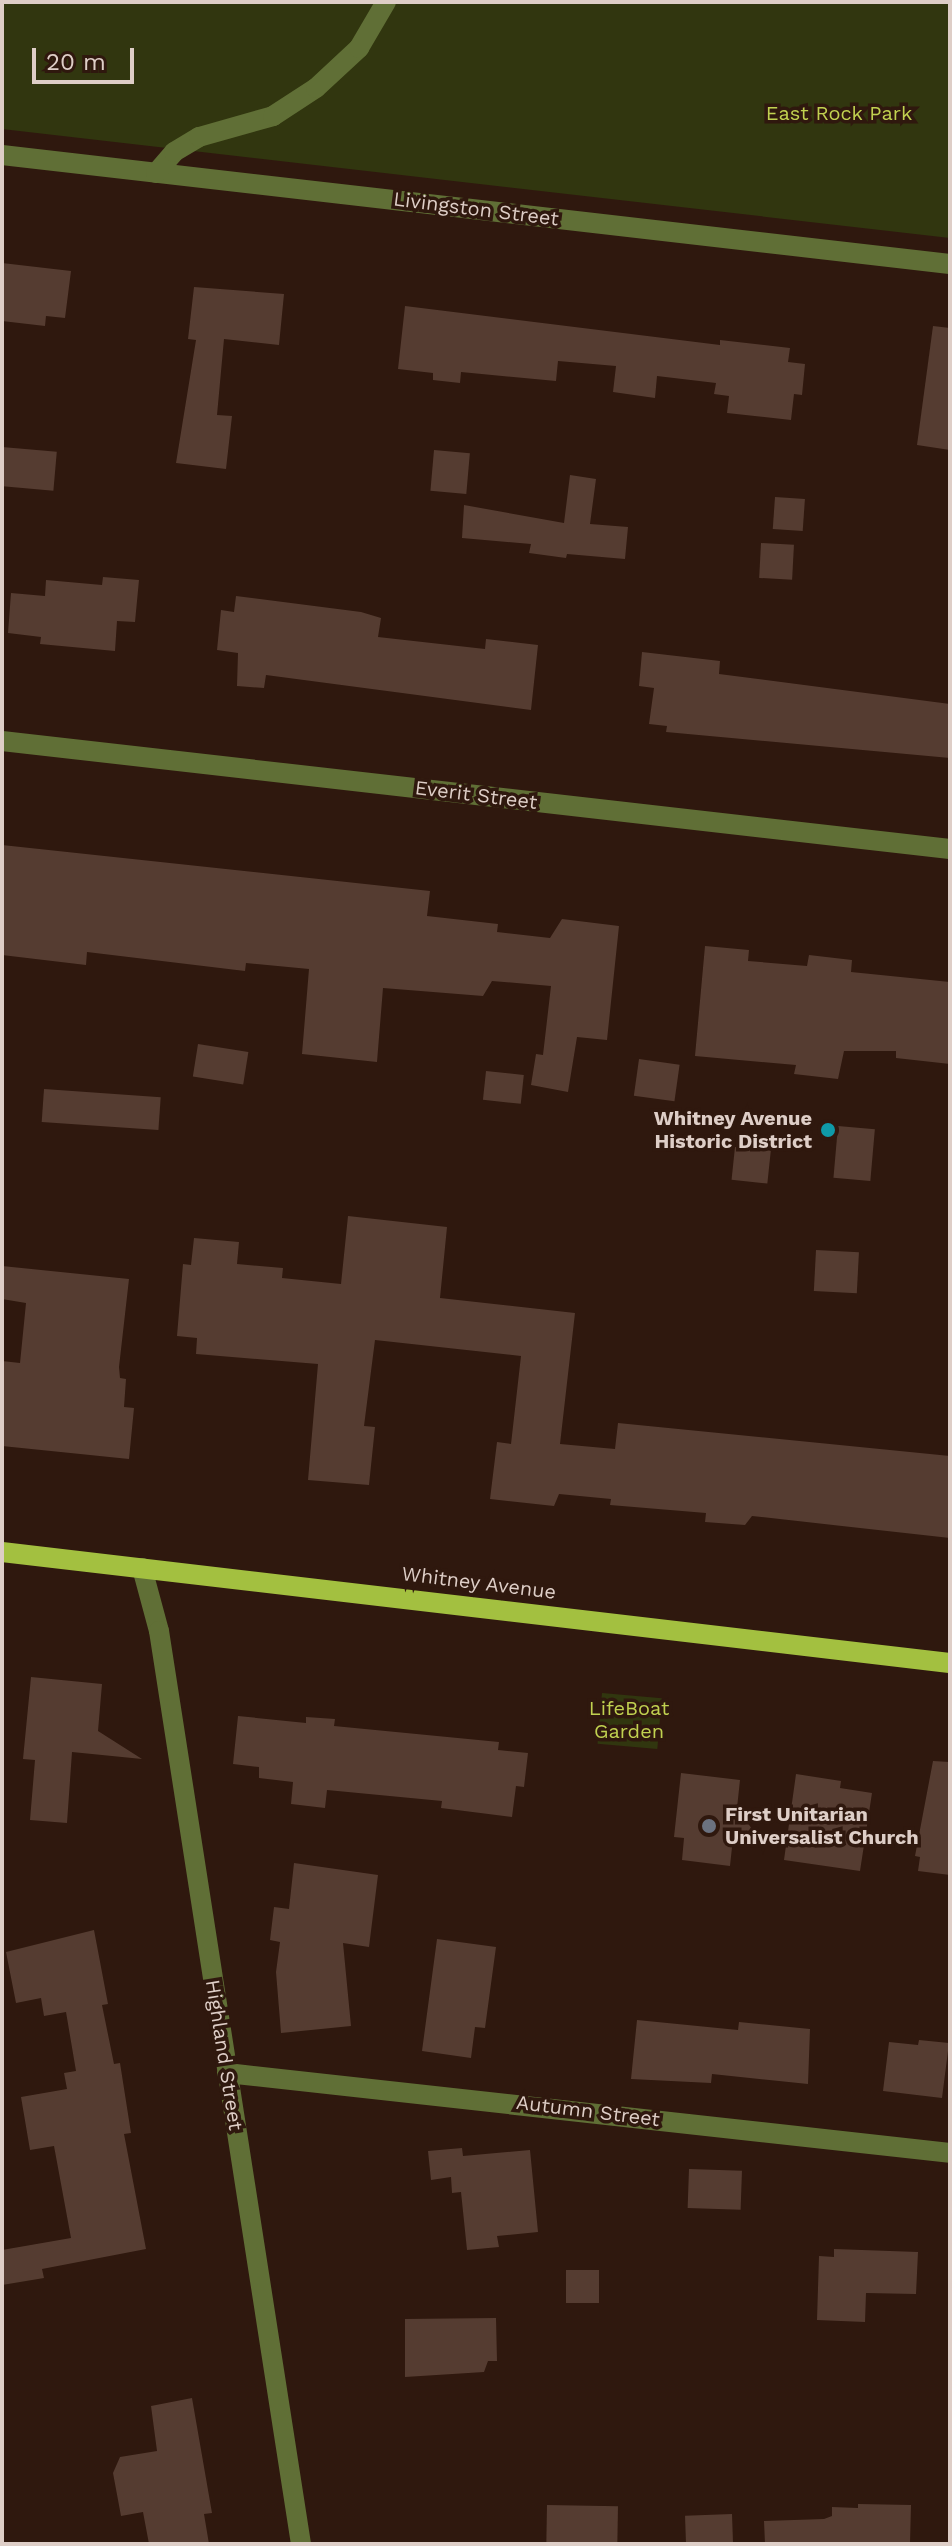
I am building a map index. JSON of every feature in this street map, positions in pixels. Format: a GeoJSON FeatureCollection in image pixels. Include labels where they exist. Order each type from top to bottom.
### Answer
{"type":"FeatureCollection","features":[{"type":"Feature","properties":{"kind":"main road","name":"Whitney Avenue"},"geometry":{"type":"LineString","coordinates":[[2,1552],[950,1663]]}},
{"type":"Feature","properties":{"kind":"street"},"geometry":{"type":"LineString","coordinates":[[156,173],[174,152],[199,137],[273,116],[316,88],[359,48],[386,2]]}},
{"type":"Feature","properties":{"kind":"street","name":"Livingston Street"},"geometry":{"type":"LineString","coordinates":[[2,155],[950,264]]}},
{"type":"Feature","properties":{"kind":"street","name":"Everit Street"},"geometry":{"type":"LineString","coordinates":[[2,741],[950,849]]}},
{"type":"Feature","properties":{"kind":"street","name":"Highland Street"},"geometry":{"type":"LineString","coordinates":[[142,1568],[159,1631],[301,2544]]}},
{"type":"Feature","properties":{"kind":"street","name":"Autumn Street"},"geometry":{"type":"LineString","coordinates":[[227,2073],[950,2153]]}},
{"type":"Feature","properties":{"kind":"green space","name":"East Rock Park"},"geometry":{"type":"Polygon","coordinates":[[[2,2],[950,2],[950,238],[2,129],[2,2]]]}},
{"type":"Feature","properties":{"kind":"green space","name":"LifeBoat Garden"},"geometry":{"type":"Polygon","coordinates":[[[602,1693],[662,1698],[657,1749],[598,1744],[602,1693]]]}},
{"type":"Feature","properties":{"kind":"building"},"geometry":{"type":"Polygon","coordinates":[[[2,263],[71,271],[65,318],[46,316],[45,326],[2,321],[2,263]]]}},
{"type":"Feature","properties":{"kind":"building"},"geometry":{"type":"Polygon","coordinates":[[[194,287],[284,294],[279,345],[224,339],[217,415],[232,416],[226,469],[176,463],[196,340],[188,339],[194,287]]]}},
{"type":"Feature","properties":{"kind":"building"},"geometry":{"type":"Polygon","coordinates":[[[405,306],[720,345],[720,340],[790,348],[788,362],[805,364],[802,395],[794,394],[791,420],[727,413],[729,396],[714,394],[716,383],[657,376],[655,398],[613,392],[616,366],[558,361],[556,381],[461,372],[460,383],[433,380],[433,373],[398,369],[405,306]]]}},
{"type":"Feature","properties":{"kind":"building"},"geometry":{"type":"Polygon","coordinates":[[[933,326],[950,328],[950,450],[917,445],[933,326]]]}},
{"type":"Feature","properties":{"kind":"building"},"geometry":{"type":"Polygon","coordinates":[[[2,447],[57,452],[53,491],[2,486],[2,447]]]}},
{"type":"Feature","properties":{"kind":"building"},"geometry":{"type":"Polygon","coordinates":[[[434,450],[470,453],[466,494],[430,491],[434,450]]]}},
{"type":"Feature","properties":{"kind":"building"},"geometry":{"type":"Polygon","coordinates":[[[570,475],[596,479],[590,524],[628,527],[625,559],[567,554],[566,558],[529,553],[531,544],[462,538],[464,505],[564,523],[570,475]]]}},
{"type":"Feature","properties":{"kind":"building"},"geometry":{"type":"Polygon","coordinates":[[[775,497],[805,499],[803,531],[773,529],[775,497]]]}},
{"type":"Feature","properties":{"kind":"building"},"geometry":{"type":"Polygon","coordinates":[[[761,543],[794,545],[792,580],[759,578],[761,543]]]}},
{"type":"Feature","properties":{"kind":"building"},"geometry":{"type":"Polygon","coordinates":[[[103,577],[139,580],[135,622],[117,621],[115,651],[40,644],[41,637],[8,633],[11,593],[45,596],[46,580],[102,585],[103,577]]]}},
{"type":"Feature","properties":{"kind":"building"},"geometry":{"type":"Polygon","coordinates":[[[236,596],[361,612],[381,618],[378,637],[485,649],[486,639],[538,645],[531,710],[266,675],[264,688],[237,686],[238,653],[217,650],[221,610],[234,612],[236,596]]]}},
{"type":"Feature","properties":{"kind":"building"},"geometry":{"type":"Polygon","coordinates":[[[642,652],[720,661],[719,674],[950,704],[950,758],[666,732],[667,726],[649,724],[654,688],[639,686],[642,652]]]}},
{"type":"Feature","properties":{"kind":"building"},"geometry":{"type":"Polygon","coordinates":[[[2,845],[430,891],[427,916],[498,924],[497,932],[550,938],[562,919],[619,926],[607,1040],[577,1037],[568,1092],[531,1085],[536,1054],[543,1055],[551,986],[492,981],[483,996],[383,988],[377,1062],[302,1054],[309,969],[246,963],[245,971],[87,952],[86,965],[2,955],[2,845]]]}},
{"type":"Feature","properties":{"kind":"building"},"geometry":{"type":"Polygon","coordinates":[[[705,946],[749,950],[748,961],[807,966],[809,955],[852,960],[851,972],[950,982],[950,1064],[896,1058],[896,1051],[844,1051],[838,1079],[794,1074],[796,1065],[695,1056],[705,946]]]}},
{"type":"Feature","properties":{"kind":"building"},"geometry":{"type":"Polygon","coordinates":[[[198,1044],[248,1052],[243,1085],[193,1077],[198,1044]]]}},
{"type":"Feature","properties":{"kind":"building"},"geometry":{"type":"Polygon","coordinates":[[[639,1059],[680,1065],[674,1101],[634,1096],[639,1059]]]}},
{"type":"Feature","properties":{"kind":"building"},"geometry":{"type":"Polygon","coordinates":[[[486,1071],[524,1075],[521,1104],[483,1100],[486,1071]]]}},
{"type":"Feature","properties":{"kind":"building"},"geometry":{"type":"Polygon","coordinates":[[[44,1089],[161,1097],[158,1130],[42,1122],[44,1089]]]}},
{"type":"Feature","properties":{"kind":"building"},"geometry":{"type":"Polygon","coordinates":[[[838,1126],[875,1129],[870,1181],[833,1178],[838,1126]]]}},
{"type":"Feature","properties":{"kind":"building"},"geometry":{"type":"Polygon","coordinates":[[[735,1147],[771,1151],[767,1184],[732,1180],[735,1147]]]}},
{"type":"Feature","properties":{"kind":"building"},"geometry":{"type":"Polygon","coordinates":[[[348,1216],[447,1227],[440,1298],[575,1313],[560,1444],[615,1449],[618,1423],[950,1456],[950,1538],[752,1516],[745,1525],[705,1522],[706,1513],[610,1505],[611,1499],[559,1494],[554,1506],[490,1499],[497,1442],[511,1444],[521,1356],[375,1340],[364,1426],[375,1427],[369,1485],[308,1480],[318,1364],[196,1354],[197,1338],[177,1336],[183,1264],[191,1265],[194,1238],[239,1242],[237,1264],[283,1268],[282,1278],[341,1284],[348,1216]]]}},
{"type":"Feature","properties":{"kind":"building"},"geometry":{"type":"Polygon","coordinates":[[[816,1250],[859,1252],[857,1293],[814,1291],[816,1250]]]}},
{"type":"Feature","properties":{"kind":"building"},"geometry":{"type":"Polygon","coordinates":[[[2,1266],[129,1279],[119,1367],[120,1378],[126,1379],[124,1407],[134,1408],[129,1459],[2,1446],[2,1361],[20,1363],[26,1303],[2,1299],[2,1266]]]}},
{"type":"Feature","properties":{"kind":"building"},"geometry":{"type":"Polygon","coordinates":[[[31,1677],[102,1684],[98,1731],[142,1759],[72,1752],[67,1823],[30,1820],[35,1760],[23,1759],[31,1677]]]}},
{"type":"Feature","properties":{"kind":"building"},"geometry":{"type":"Polygon","coordinates":[[[238,1716],[306,1723],[306,1717],[335,1719],[334,1726],[499,1742],[498,1750],[528,1753],[524,1787],[516,1786],[512,1817],[441,1808],[442,1801],[327,1790],[325,1808],[291,1804],[293,1782],[259,1778],[259,1767],[233,1764],[238,1716]]]}},
{"type":"Feature","properties":{"kind":"building"},"geometry":{"type":"Polygon","coordinates":[[[933,1761],[950,1762],[950,1875],[918,1871],[920,1857],[915,1856],[933,1761]]]}},
{"type":"Feature","properties":{"kind":"building","name":"First Unitarian Universalist Church"},"geometry":{"type":"Polygon","coordinates":[[[681,1773],[740,1780],[737,1808],[752,1829],[733,1838],[730,1866],[682,1860],[684,1838],[674,1837],[681,1773]]]}},
{"type":"Feature","properties":{"kind":"building"},"geometry":{"type":"Polygon","coordinates":[[[796,1774],[841,1781],[840,1788],[872,1793],[860,1871],[784,1860],[796,1774]]]}},
{"type":"Feature","properties":{"kind":"building"},"geometry":{"type":"Polygon","coordinates":[[[294,1863],[378,1875],[369,1947],[343,1943],[351,2026],[281,2033],[276,1972],[280,1942],[270,1940],[274,1907],[289,1909],[294,1863]]]}},
{"type":"Feature","properties":{"kind":"building"},"geometry":{"type":"Polygon","coordinates":[[[94,1930],[108,2004],[102,2005],[114,2064],[120,2063],[131,2133],[124,2134],[146,2249],[42,2269],[44,2278],[2,2285],[2,2250],[71,2238],[54,2146],[30,2150],[21,2097],[67,2089],[64,2073],[76,2071],[66,2012],[44,2016],[41,1998],[16,2003],[6,1952],[94,1930]]]}},
{"type":"Feature","properties":{"kind":"building"},"geometry":{"type":"Polygon","coordinates":[[[437,1939],[496,1947],[485,2028],[475,2027],[471,2058],[422,2051],[437,1939]]]}},
{"type":"Feature","properties":{"kind":"building"},"geometry":{"type":"Polygon","coordinates":[[[637,2020],[738,2030],[739,2022],[810,2029],[808,2084],[712,2074],[711,2083],[631,2079],[637,2020]]]}},
{"type":"Feature","properties":{"kind":"building"},"geometry":{"type":"Polygon","coordinates":[[[919,2040],[949,2043],[942,2098],[883,2091],[889,2042],[918,2045],[919,2040]]]}},
{"type":"Feature","properties":{"kind":"building"},"geometry":{"type":"Polygon","coordinates":[[[462,2148],[463,2156],[530,2150],[538,2232],[497,2236],[499,2247],[467,2250],[461,2192],[452,2193],[451,2177],[431,2180],[428,2151],[462,2148]]]}},
{"type":"Feature","properties":{"kind":"building"},"geometry":{"type":"Polygon","coordinates":[[[689,2169],[742,2171],[741,2210],[688,2208],[689,2169]]]}},
{"type":"Feature","properties":{"kind":"building"},"geometry":{"type":"Polygon","coordinates":[[[834,2249],[918,2252],[916,2294],[866,2293],[865,2322],[817,2320],[819,2256],[834,2257],[834,2249]]]}},
{"type":"Feature","properties":{"kind":"building"},"geometry":{"type":"Polygon","coordinates":[[[566,2270],[599,2270],[599,2303],[566,2303],[566,2270]]]}},
{"type":"Feature","properties":{"kind":"building"},"geometry":{"type":"Polygon","coordinates":[[[496,2318],[497,2361],[488,2361],[484,2372],[405,2377],[405,2319],[496,2318]]]}},
{"type":"Feature","properties":{"kind":"building"},"geometry":{"type":"Polygon","coordinates":[[[192,2398],[212,2513],[204,2514],[209,2544],[149,2544],[143,2512],[121,2516],[113,2473],[120,2457],[157,2451],[151,2406],[192,2398]]]}},
{"type":"Feature","properties":{"kind":"building"},"geometry":{"type":"Polygon","coordinates":[[[858,2504],[911,2505],[910,2544],[765,2544],[764,2521],[824,2519],[832,2516],[832,2507],[858,2508],[858,2504]]]}},
{"type":"Feature","properties":{"kind":"building"},"geometry":{"type":"Polygon","coordinates":[[[547,2505],[618,2506],[617,2544],[546,2544],[547,2505]]]}},
{"type":"Feature","properties":{"kind":"building"},"geometry":{"type":"Polygon","coordinates":[[[732,2514],[733,2544],[686,2544],[685,2516],[732,2514]]]}},
{"type":"Feature","properties":{"kind":"place","name":"Whitney Avenue Historic District"},"geometry":{"type":"Point","coordinates":[828,1130]}},
{"type":"Feature","properties":{"kind":"place","name":"First Unitarian Universalist Church"},"geometry":{"type":"Point","coordinates":[709,1826]}}]}
